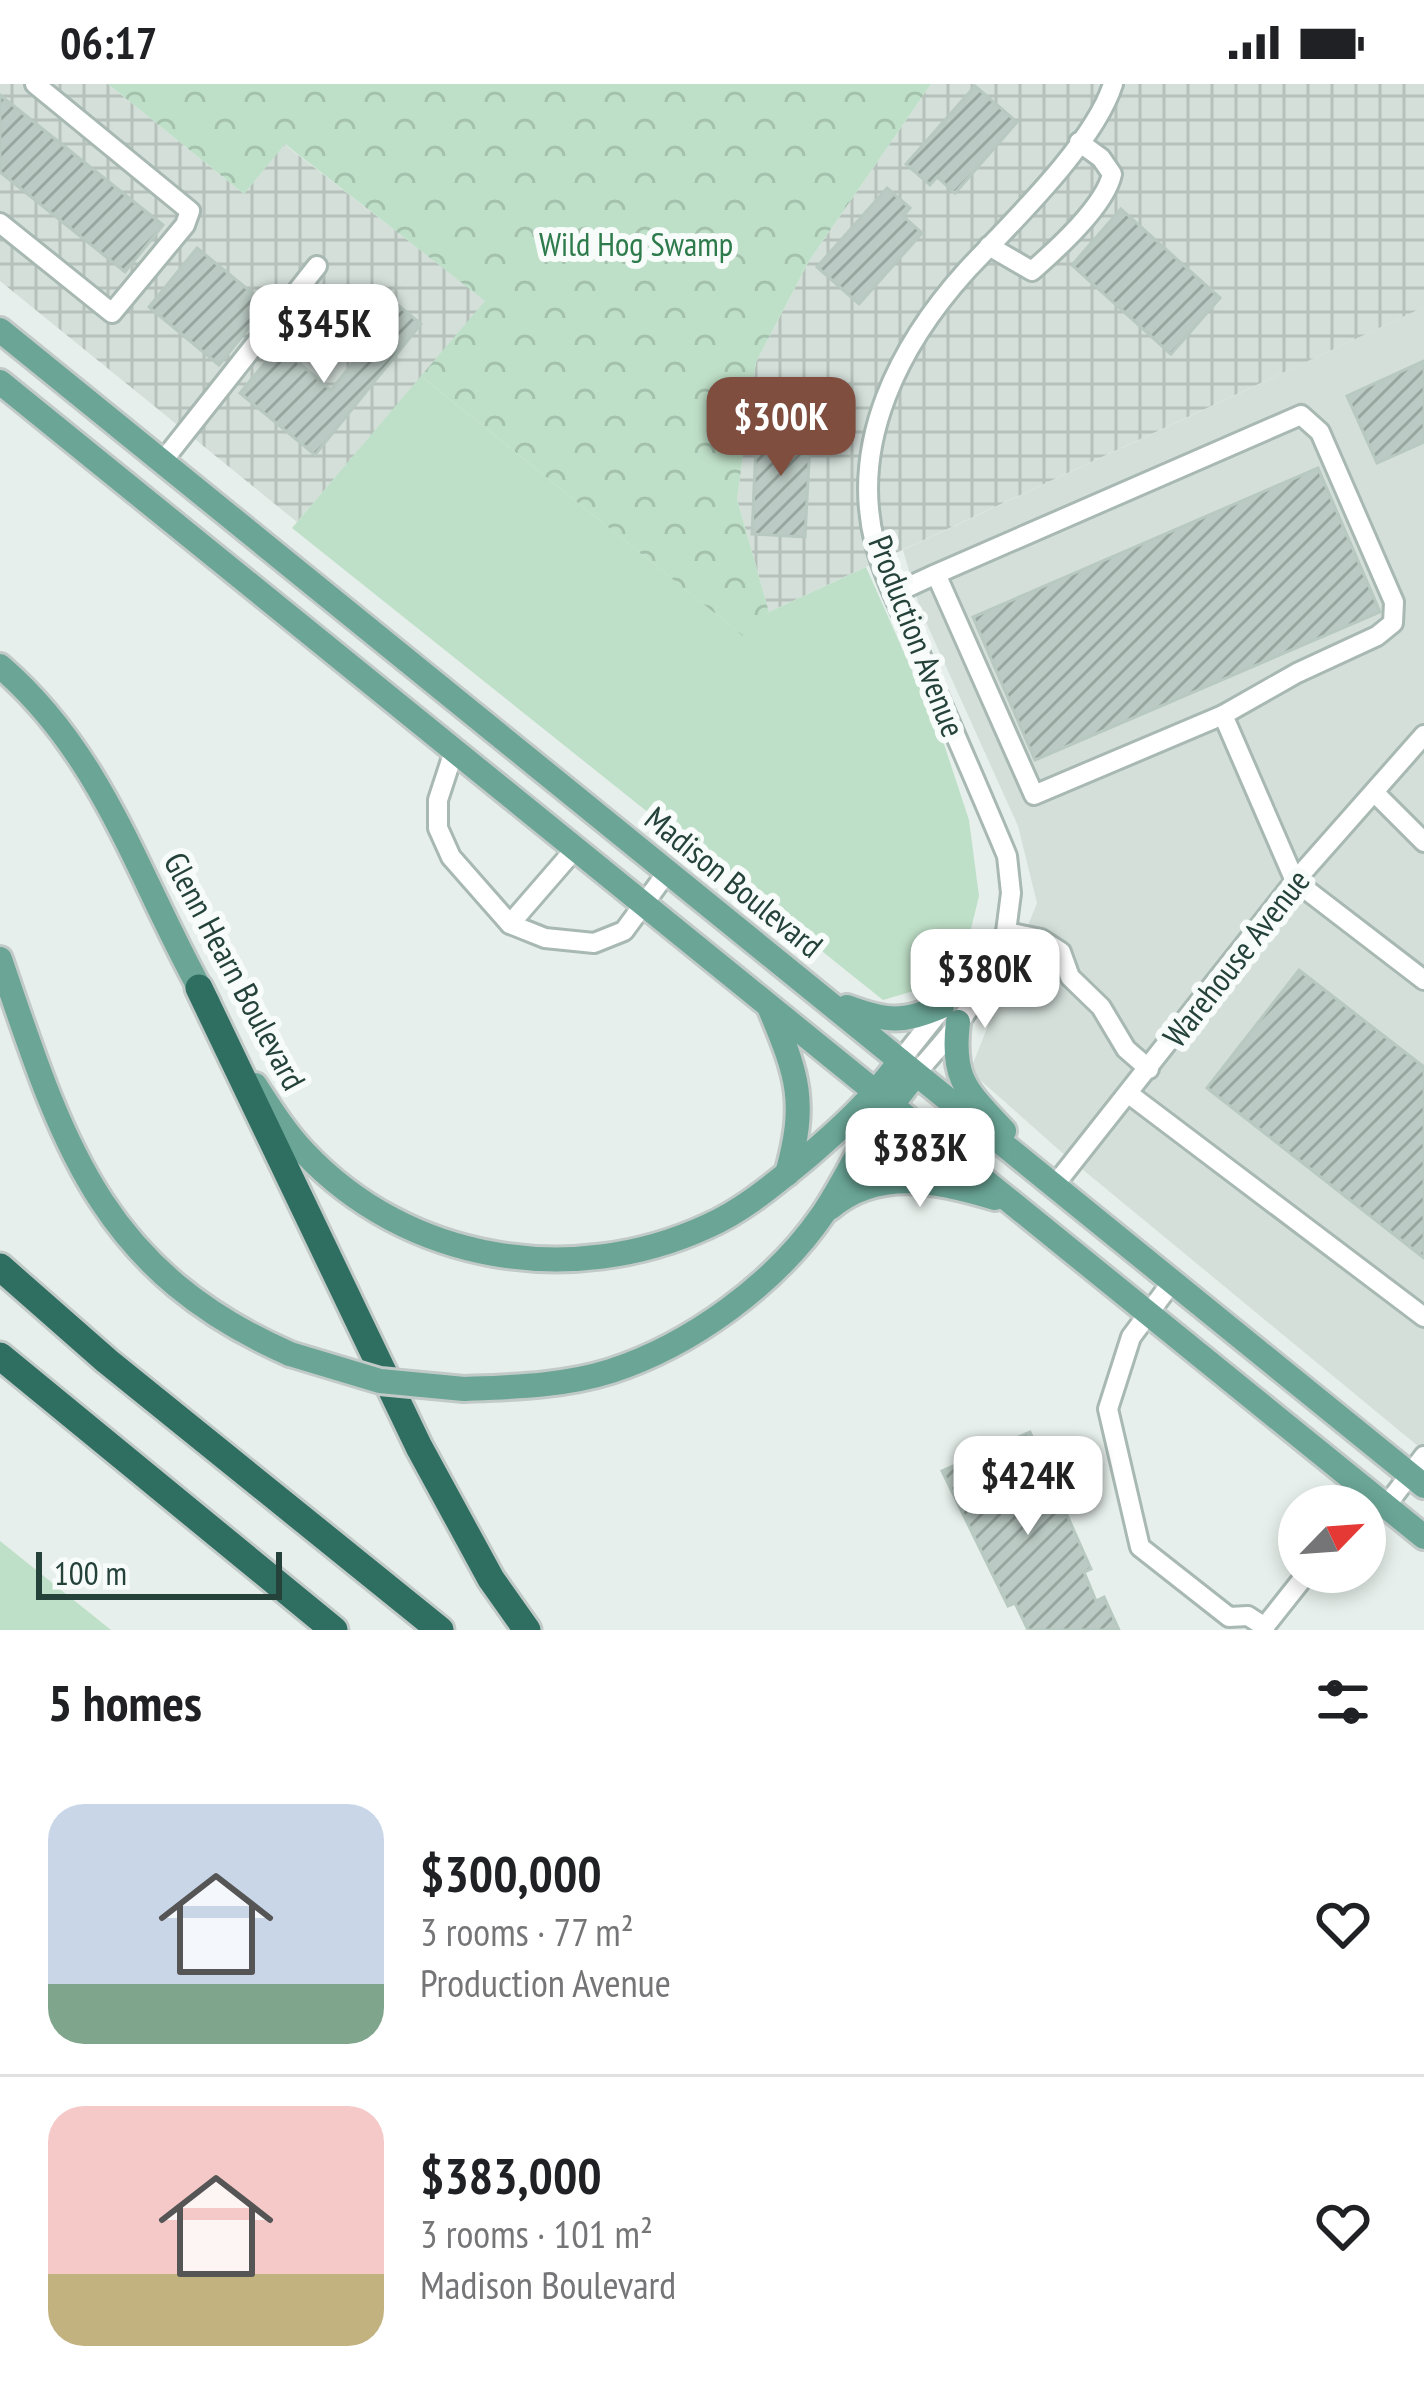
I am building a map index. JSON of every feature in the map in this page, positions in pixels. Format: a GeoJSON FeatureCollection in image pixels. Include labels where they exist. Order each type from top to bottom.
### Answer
{"type":"FeatureCollection","features":[{"type":"Feature","properties":{"kind":"highway"},"geometry":{"type":"LineString","coordinates":[[199,988],[419,1447],[491,1579],[526,1630]]}},
{"type":"Feature","properties":{"kind":"highway"},"geometry":{"type":"LineString","coordinates":[[0,1267],[107,1361],[440,1630]]}},
{"type":"Feature","properties":{"kind":"highway"},"geometry":{"type":"LineString","coordinates":[[0,1356],[334,1630]]}},
{"type":"Feature","properties":{"kind":"highway"},"geometry":{"type":"LineString","coordinates":[[0,1378],[19,1393],[55,1405]]}},
{"type":"Feature","properties":{"kind":"main road","name":"Madison Boulevard"},"geometry":{"type":"LineString","coordinates":[[0,330],[1172,1282],[1419,1472]]}},
{"type":"Feature","properties":{"kind":"main road"},"geometry":{"type":"LineString","coordinates":[[0,382],[1147,1313],[1352,1485]]}},
{"type":"Feature","properties":{"kind":"main road","name":"Glenn Hearn Boulevard"},"geometry":{"type":"LineString","coordinates":[[0,666],[40,704],[95,779],[199,988],[252,1080],[302,1151],[361,1201],[410,1228],[466,1250],[506,1258],[626,1254],[706,1227],[743,1208],[884,1100]]}},
{"type":"Feature","properties":{"kind":"main road","name":"Glenn Hearn Boulevard"},"geometry":{"type":"LineString","coordinates":[[0,959],[58,1128],[112,1219],[206,1309],[290,1354],[380,1381],[464,1389],[579,1379],[666,1347],[763,1279],[824,1214],[884,1100],[907,1068]]}},
{"type":"Feature","properties":{"kind":"main road"},"geometry":{"type":"LineString","coordinates":[[827,1000],[878,1018],[910,1020],[950,1014],[957,1073],[966,1090],[1054,1186]]}},
{"type":"Feature","properties":{"kind":"main road"},"geometry":{"type":"LineString","coordinates":[[769,1006],[791,1060],[799,1096],[799,1130],[787,1174]]}},
{"type":"Feature","properties":{"kind":"main road"},"geometry":{"type":"LineString","coordinates":[[824,1214],[849,1192],[882,1183],[926,1180],[1011,1203]]}},
{"type":"Feature","properties":{"kind":"main road"},"geometry":{"type":"LineString","coordinates":[[1386,1511],[1424,1537]]}},
{"type":"Feature","properties":{"kind":"street"},"geometry":{"type":"LineString","coordinates":[[0,223],[112,313],[185,225],[190,211],[35,84]]}},
{"type":"Feature","properties":{"kind":"street","name":"Production Avenue"},"geometry":{"type":"LineString","coordinates":[[1006,932],[1011,893],[1007,856],[875,543],[868,478],[878,415],[913,340],[952,287],[1079,142],[1109,98],[1113,84]]}},
{"type":"Feature","properties":{"kind":"street"},"geometry":{"type":"LineString","coordinates":[[989,246],[1032,271],[1064,241],[1109,187],[1112,174],[1101,158],[1079,142]]}},
{"type":"Feature","properties":{"kind":"street"},"geometry":{"type":"LineString","coordinates":[[162,462],[316,266]]}},
{"type":"Feature","properties":{"kind":"street"},"geometry":{"type":"LineString","coordinates":[[895,593],[936,574],[1301,415],[1320,432],[1394,602],[1394,623],[1378,636],[1223,715],[1034,795],[936,574]]}},
{"type":"Feature","properties":{"kind":"street"},"geometry":{"type":"LineString","coordinates":[[1223,715],[1295,881],[1424,980]]}},
{"type":"Feature","properties":{"kind":"street","name":"Warehouse Avenue"},"geometry":{"type":"LineString","coordinates":[[1054,1186],[1295,881],[1424,735]]}},
{"type":"Feature","properties":{"kind":"street"},"geometry":{"type":"LineString","coordinates":[[454,751],[438,800],[438,828],[451,857],[510,924],[545,938],[594,943],[624,931],[668,871]]}},
{"type":"Feature","properties":{"kind":"street"},"geometry":{"type":"LineString","coordinates":[[1376,793],[1424,842]]}},
{"type":"Feature","properties":{"kind":"street"},"geometry":{"type":"LineString","coordinates":[[510,924],[574,849]]}},
{"type":"Feature","properties":{"kind":"street"},"geometry":{"type":"LineString","coordinates":[[907,1068],[987,977],[986,963],[1006,932],[1041,939],[1060,952],[1070,977],[1101,1007],[1126,1049],[1149,1069]]}},
{"type":"Feature","properties":{"kind":"street"},"geometry":{"type":"LineString","coordinates":[[1129,1094],[1424,1317]]}},
{"type":"Feature","properties":{"kind":"street"},"geometry":{"type":"LineString","coordinates":[[1172,1282],[1131,1337],[1108,1409],[1140,1547],[1229,1617],[1248,1616],[1263,1628],[1291,1593]]}},
{"type":"Feature","properties":{"kind":"street"},"geometry":{"type":"LineString","coordinates":[[1386,1493],[1419,1472]]}},
{"type":"Feature","properties":{"kind":"shaded area"},"geometry":{"type":"Polygon","coordinates":[[[0,84],[108,84],[244,194],[284,144],[486,301],[297,522],[0,281],[0,84]]]}},
{"type":"Feature","properties":{"kind":"shaded area"},"geometry":{"type":"Polygon","coordinates":[[[931,84],[1424,84],[1424,307],[769,612],[737,499],[756,362],[809,261],[931,84]]]}},
{"type":"Feature","properties":{"kind":"shaded area"},"geometry":{"type":"Polygon","coordinates":[[[1424,307],[1424,1451],[970,1071],[1037,903],[1018,826],[920,609],[903,550],[1424,307]]]}},
{"type":"Feature","properties":{"kind":"green space","name":"Wild Hog Swamp"},"geometry":{"type":"Polygon","coordinates":[[[108,84],[931,84],[809,261],[756,362],[737,499],[769,612],[743,636],[421,376],[485,301],[285,144],[244,194],[108,84]]]}},
{"type":"Feature","properties":{"kind":"green space"},"geometry":{"type":"Polygon","coordinates":[[[421,376],[742,635],[769,612],[866,567],[942,738],[969,820],[979,896],[970,933],[924,988],[883,1000],[292,528],[421,376]]]}},
{"type":"Feature","properties":{"kind":"green space"},"geometry":{"type":"Polygon","coordinates":[[[0,1541],[111,1630],[0,1630],[0,1541]]]}},
{"type":"Feature","properties":{"kind":"building"},"geometry":{"type":"Polygon","coordinates":[[[975,86],[1017,122],[955,193],[937,177],[930,185],[906,164],[975,86]]]}},
{"type":"Feature","properties":{"kind":"building"},"geometry":{"type":"Polygon","coordinates":[[[0,95],[163,225],[125,272],[0,172],[0,95]]]}},
{"type":"Feature","properties":{"kind":"building"},"geometry":{"type":"Polygon","coordinates":[[[887,188],[910,208],[903,216],[922,233],[859,304],[817,267],[887,188]]]}},
{"type":"Feature","properties":{"kind":"building"},"geometry":{"type":"Polygon","coordinates":[[[1121,209],[1220,298],[1171,354],[1072,265],[1121,209]]]}},
{"type":"Feature","properties":{"kind":"building"},"geometry":{"type":"Polygon","coordinates":[[[197,248],[267,305],[219,365],[149,307],[197,248]]]}},
{"type":"Feature","properties":{"kind":"building"},"geometry":{"type":"Polygon","coordinates":[[[399,306],[421,324],[315,455],[240,393],[279,346],[331,390],[399,306]]]}},
{"type":"Feature","properties":{"kind":"building"},"geometry":{"type":"Polygon","coordinates":[[[1424,361],[1424,442],[1377,463],[1347,396],[1424,361]]]}},
{"type":"Feature","properties":{"kind":"building"},"geometry":{"type":"Polygon","coordinates":[[[757,421],[811,424],[805,537],[752,534],[757,421]]]}},
{"type":"Feature","properties":{"kind":"building"},"geometry":{"type":"Polygon","coordinates":[[[1318,468],[1380,612],[1035,760],[973,617],[1318,468]]]}},
{"type":"Feature","properties":{"kind":"building"},"geometry":{"type":"Polygon","coordinates":[[[1299,970],[1424,1067],[1424,1258],[1207,1088],[1299,970]]]}},
{"type":"Feature","properties":{"kind":"building"},"geometry":{"type":"Polygon","coordinates":[[[1030,1432],[1091,1569],[1084,1572],[1096,1601],[1104,1597],[1119,1630],[1028,1630],[1015,1603],[1008,1606],[942,1471],[1030,1432]]]}}]}
